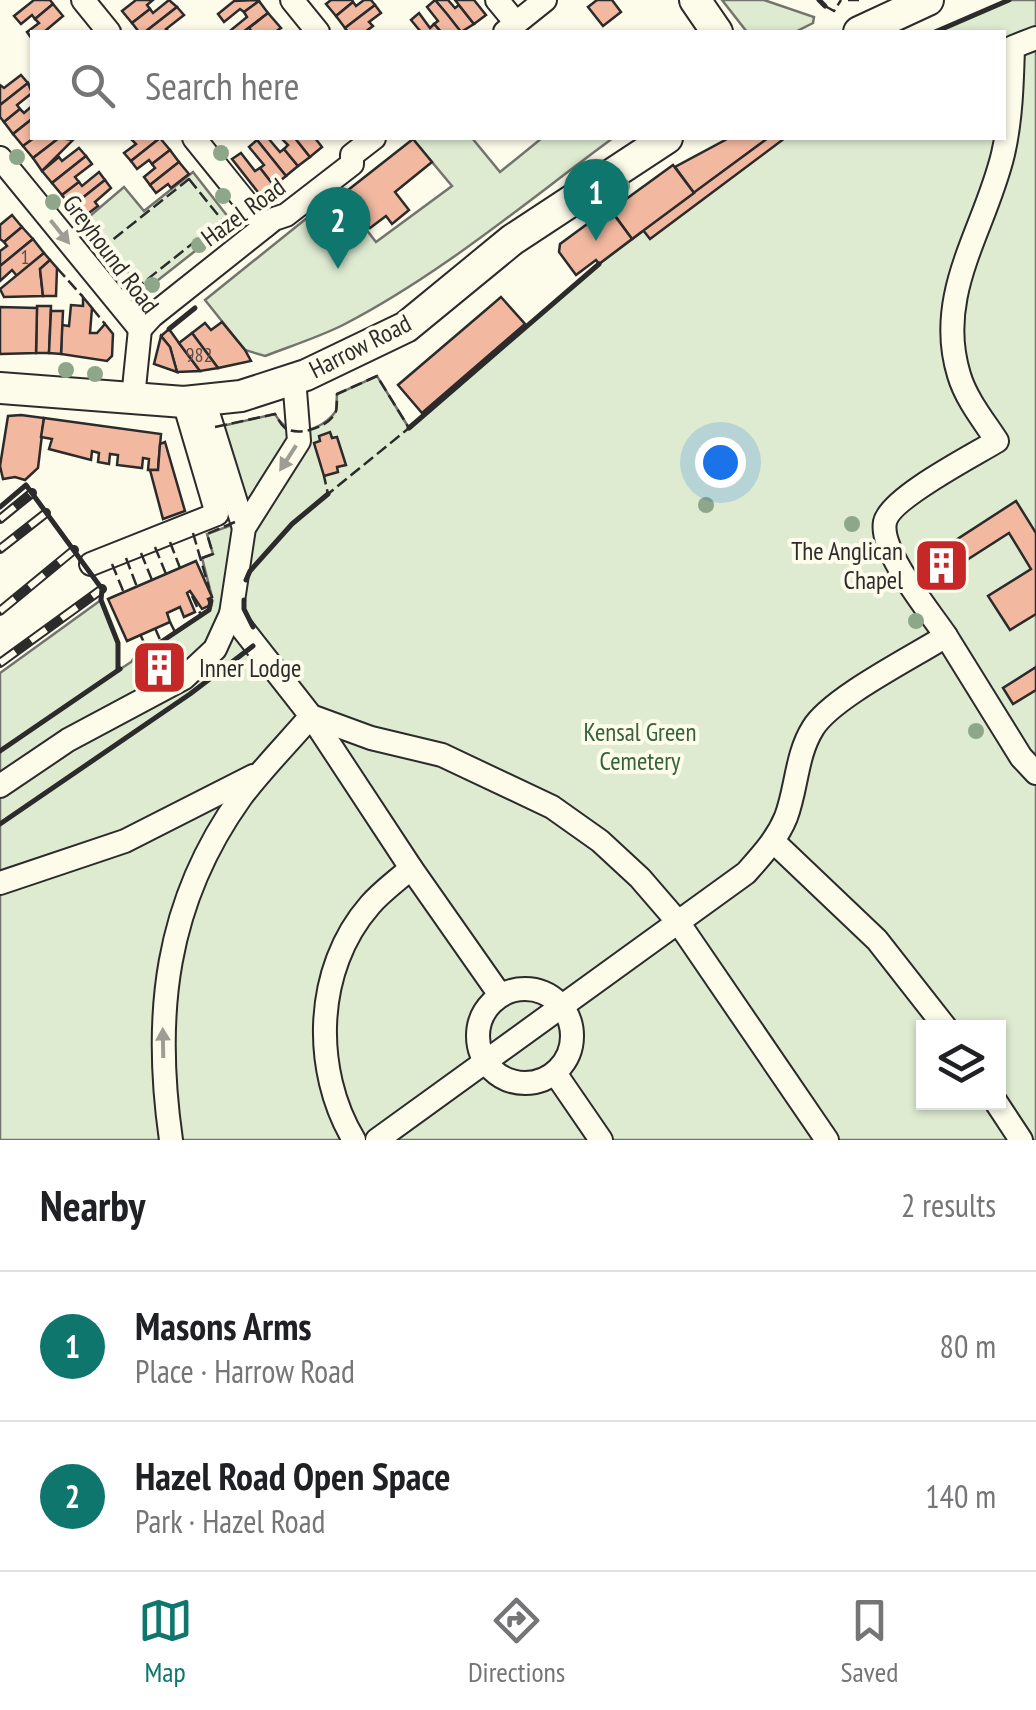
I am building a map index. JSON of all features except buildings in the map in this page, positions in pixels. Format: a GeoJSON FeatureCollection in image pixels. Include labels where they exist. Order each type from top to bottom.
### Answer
{"type":"FeatureCollection","features":[{"type":"Feature","properties":{"kind":"main road"},"geometry":{"type":"LineString","coordinates":[[695,0],[716,30]]}},
{"type":"Feature","properties":{"kind":"main road"},"geometry":{"type":"LineString","coordinates":[[862,30],[928,0]]}},
{"type":"Feature","properties":{"kind":"main road","name":"Harrow Road"},"geometry":{"type":"LineString","coordinates":[[0,388],[194,401],[241,396],[294,378],[406,327],[512,240],[664,140]]}},
{"type":"Feature","properties":{"kind":"street"},"geometry":{"type":"LineString","coordinates":[[83,0],[108,30]]}},
{"type":"Feature","properties":{"kind":"street"},"geometry":{"type":"LineString","coordinates":[[292,0],[316,30]]}},
{"type":"Feature","properties":{"kind":"street"},"geometry":{"type":"LineString","coordinates":[[498,0],[510,28],[545,0]]}},
{"type":"Feature","properties":{"kind":"street"},"geometry":{"type":"LineString","coordinates":[[1006,118],[1012,47],[1036,38]]}},
{"type":"Feature","properties":{"kind":"street"},"geometry":{"type":"LineString","coordinates":[[196,140],[272,220]]}},
{"type":"Feature","properties":{"kind":"street","name":"Hazel Road"},"geometry":{"type":"LineString","coordinates":[[140,329],[272,220],[286,214],[352,164],[352,156],[372,140]]}},
{"type":"Feature","properties":{"kind":"street"},"geometry":{"type":"LineString","coordinates":[[1004,140],[1003,153],[962,264],[950,334],[959,376],[997,442],[900,502],[885,522],[885,537],[1021,758],[1036,773]]}},
{"type":"Feature","properties":{"kind":"street","name":"Greyhound Road"},"geometry":{"type":"LineString","coordinates":[[0,158],[140,329],[133,398]]}},
{"type":"Feature","properties":{"kind":"street"},"geometry":{"type":"LineString","coordinates":[[0,786],[68,740],[184,678],[215,649],[231,614],[244,528],[300,440],[294,378]]}},
{"type":"Feature","properties":{"kind":"street"},"geometry":{"type":"LineString","coordinates":[[194,401],[244,528]]}},
{"type":"Feature","properties":{"kind":"street"},"geometry":{"type":"LineString","coordinates":[[90,564],[217,514],[194,401]]}},
{"type":"Feature","properties":{"kind":"street"},"geometry":{"type":"LineString","coordinates":[[231,614],[311,716],[500,995]]}},
{"type":"Feature","properties":{"kind":"street"},"geometry":{"type":"LineString","coordinates":[[377,1140],[746,873],[774,842],[787,815],[803,748],[814,726],[841,702],[946,636]]}},
{"type":"Feature","properties":{"kind":"street"},"geometry":{"type":"LineString","coordinates":[[172,1140],[162,1042],[169,964],[191,891],[243,795],[311,716]]}},
{"type":"Feature","properties":{"kind":"street"},"geometry":{"type":"LineString","coordinates":[[311,716],[371,738],[442,755],[552,807],[600,841],[640,878],[678,922],[827,1140]]}},
{"type":"Feature","properties":{"kind":"street"},"geometry":{"type":"LineString","coordinates":[[0,884],[125,841],[264,771]]}},
{"type":"Feature","properties":{"kind":"street"},"geometry":{"type":"LineString","coordinates":[[774,842],[877,940],[940,1020]]}},
{"type":"Feature","properties":{"kind":"street"},"geometry":{"type":"LineString","coordinates":[[354,1140],[333,1098],[326,1059],[329,989],[352,931],[370,905],[411,868]]}},
{"type":"Feature","properties":{"kind":"street"},"geometry":{"type":"LineString","coordinates":[[527,989],[552,997],[562,1006],[570,1019],[571,1048],[554,1074],[541,1080],[510,1081],[486,1062],[478,1033],[481,1018],[500,995],[527,989]]}},
{"type":"Feature","properties":{"kind":"street"},"geometry":{"type":"LineString","coordinates":[[554,1074],[601,1140]]}},
{"type":"Feature","properties":{"kind":"street"},"geometry":{"type":"LineString","coordinates":[[1001,1110],[1021,1140]]}},
{"type":"Feature","properties":{"kind":"green space"},"geometry":{"type":"Polygon","coordinates":[[[722,0],[764,0],[814,17],[813,23],[799,30],[745,30],[722,0]]]}},
{"type":"Feature","properties":{"kind":"green space","name":"Kensal Green Cemetery"},"geometry":{"type":"Polygon","coordinates":[[[1009,0],[1036,0],[1036,1140],[0,1140],[0,673],[101,600],[118,643],[119,670],[209,610],[212,597],[202,558],[213,554],[207,534],[235,524],[222,426],[275,414],[296,430],[314,428],[336,411],[337,394],[377,376],[409,428],[599,264],[765,140],[1006,140],[1006,30],[940,30],[1009,0]]]}},
{"type":"Feature","properties":{"kind":"green space"},"geometry":{"type":"Polygon","coordinates":[[[414,140],[474,140],[500,172],[540,140],[610,140],[414,284],[334,329],[265,356],[245,350],[205,300],[338,193],[376,242],[452,186],[414,140]]]}},
{"type":"Feature","properties":{"kind":"green space"},"geometry":{"type":"Polygon","coordinates":[[[193,172],[232,222],[134,299],[77,227],[124,187],[144,211],[193,172]]]}},
{"type":"Feature","properties":{"kind":"railway"},"geometry":{"type":"LineString","coordinates":[[0,519],[32,493]]}},
{"type":"Feature","properties":{"kind":"railway"},"geometry":{"type":"LineString","coordinates":[[0,549],[46,513]]}},
{"type":"Feature","properties":{"kind":"railway"},"geometry":{"type":"LineString","coordinates":[[0,611],[74,550]]}},
{"type":"Feature","properties":{"kind":"railway"},"geometry":{"type":"LineString","coordinates":[[0,663],[102,589]]}},
{"type":"Feature","properties":{"kind":"fence"},"geometry":{"type":"LineString","coordinates":[[825,6],[834,11],[841,0]]}},
{"type":"Feature","properties":{"kind":"fence"},"geometry":{"type":"LineString","coordinates":[[848,0],[859,0]]}},
{"type":"Feature","properties":{"kind":"fence"},"geometry":{"type":"LineString","coordinates":[[189,179],[222,220],[139,286],[106,245],[189,179]]}},
{"type":"Feature","properties":{"kind":"fence"},"geometry":{"type":"LineString","coordinates":[[57,268],[83,297]]}},
{"type":"Feature","properties":{"kind":"fence"},"geometry":{"type":"LineString","coordinates":[[92,308],[105,324]]}},
{"type":"Feature","properties":{"kind":"fence"},"geometry":{"type":"LineString","coordinates":[[215,427],[275,414],[291,431],[314,429],[333,417],[337,394],[377,376],[409,428],[328,494],[324,476]]}},
{"type":"Feature","properties":{"kind":"fence"},"geometry":{"type":"LineString","coordinates":[[202,558],[213,554],[207,534],[235,522]]}},
{"type":"Feature","properties":{"kind":"fence"},"geometry":{"type":"LineString","coordinates":[[193,533],[209,588]]}},
{"type":"Feature","properties":{"kind":"fence"},"geometry":{"type":"LineString","coordinates":[[170,542],[180,568]]}},
{"type":"Feature","properties":{"kind":"fence"},"geometry":{"type":"LineString","coordinates":[[155,547],[166,574]]}},
{"type":"Feature","properties":{"kind":"fence"},"geometry":{"type":"LineString","coordinates":[[141,553],[152,580]]}},
{"type":"Feature","properties":{"kind":"fence"},"geometry":{"type":"LineString","coordinates":[[126,558],[137,587]]}},
{"type":"Feature","properties":{"kind":"fence"},"geometry":{"type":"LineString","coordinates":[[112,564],[124,593]]}},
{"type":"Feature","properties":{"kind":"fence"},"geometry":{"type":"LineString","coordinates":[[192,596],[201,615]]}},
{"type":"Feature","properties":{"kind":"fence"},"geometry":{"type":"LineString","coordinates":[[170,622],[175,632]]}},
{"type":"Feature","properties":{"kind":"fence"},"geometry":{"type":"LineString","coordinates":[[155,628],[161,642]]}},
{"type":"Feature","properties":{"kind":"fence"},"geometry":{"type":"LineString","coordinates":[[140,634],[148,651]]}},
{"type":"Feature","properties":{"kind":"wall"},"geometry":{"type":"LineString","coordinates":[[819,0],[825,6]]}},
{"type":"Feature","properties":{"kind":"wall"},"geometry":{"type":"LineString","coordinates":[[940,30],[1009,0]]}},
{"type":"Feature","properties":{"kind":"wall"},"geometry":{"type":"LineString","coordinates":[[409,428],[599,264]]}},
{"type":"Feature","properties":{"kind":"wall"},"geometry":{"type":"LineString","coordinates":[[169,329],[195,308]]}},
{"type":"Feature","properties":{"kind":"wall"},"geometry":{"type":"LineString","coordinates":[[0,507],[26,485],[102,589],[101,600],[118,643],[118,670]]}},
{"type":"Feature","properties":{"kind":"wall"},"geometry":{"type":"LineString","coordinates":[[246,580],[292,524],[328,494]]}},
{"type":"Feature","properties":{"kind":"wall"},"geometry":{"type":"LineString","coordinates":[[244,600],[253,627]]}},
{"type":"Feature","properties":{"kind":"wall"},"geometry":{"type":"LineString","coordinates":[[134,660],[209,610],[211,601]]}},
{"type":"Feature","properties":{"kind":"wall"},"geometry":{"type":"LineString","coordinates":[[0,824],[190,694],[253,646]]}},
{"type":"Feature","properties":{"kind":"wall"},"geometry":{"type":"LineString","coordinates":[[0,751],[120,669]]}},
{"type":"Feature","properties":{"kind":"place","name":"Masons Arms"},"geometry":{"type":"Point","coordinates":[596,241]}},
{"type":"Feature","properties":{"kind":"place","name":"Hazel Road Open Space"},"geometry":{"type":"Point","coordinates":[338,269]}},
{"type":"Feature","properties":{"kind":"place","name":"The Anglican Chapel"},"geometry":{"type":"Point","coordinates":[942,565]}},
{"type":"Feature","properties":{"kind":"place","name":"Inner Lodge"},"geometry":{"type":"Point","coordinates":[160,668]}}]}
